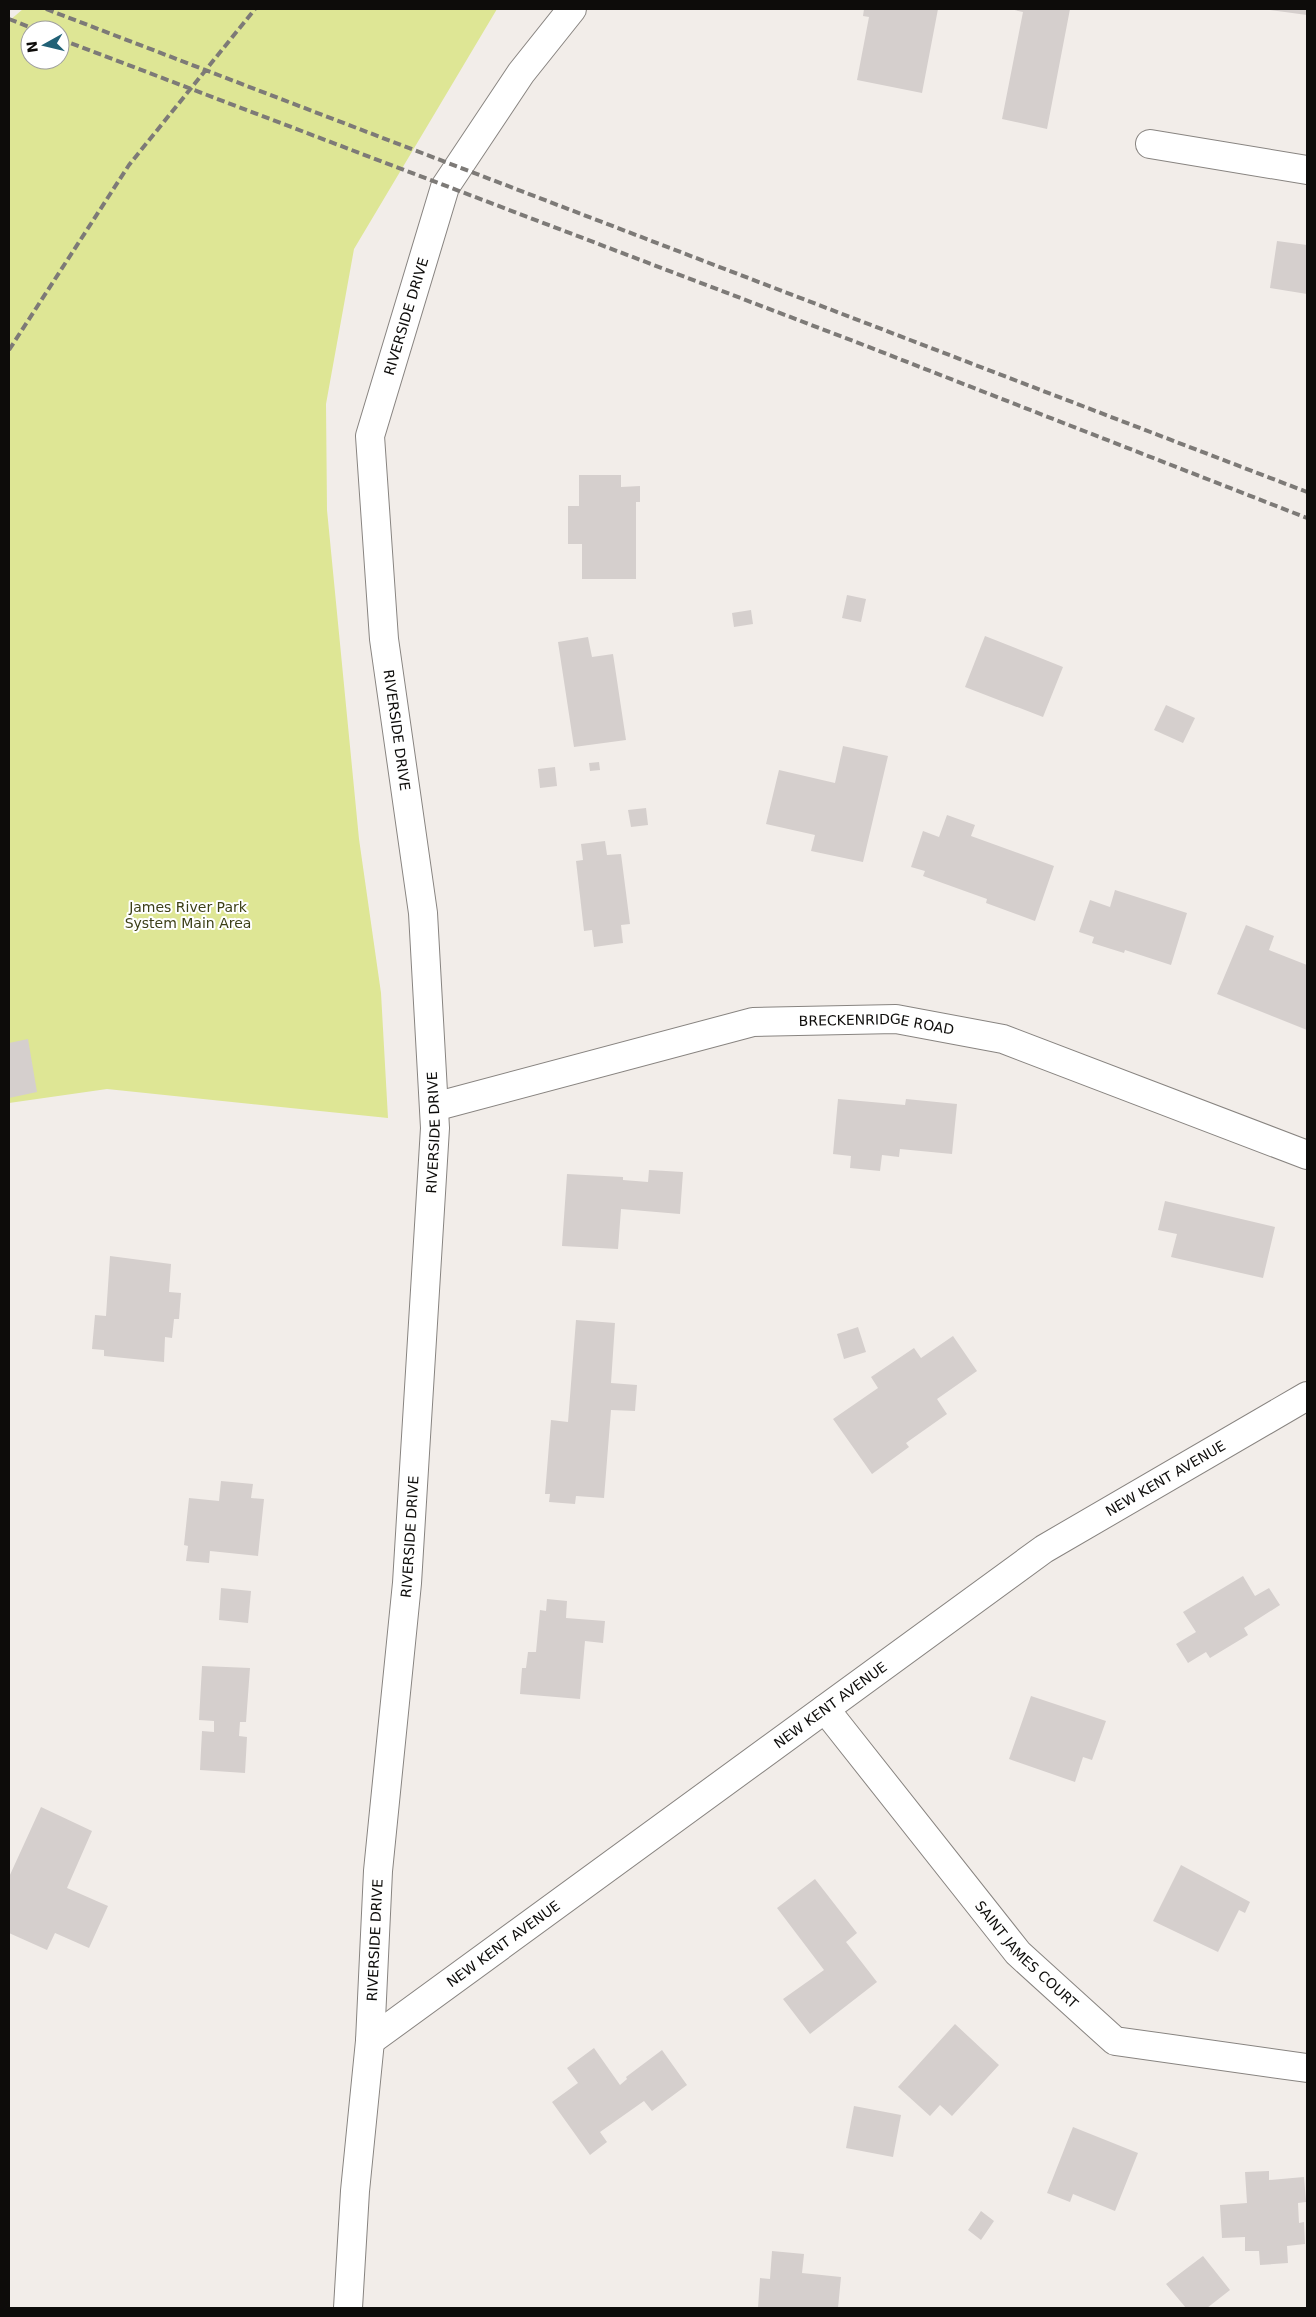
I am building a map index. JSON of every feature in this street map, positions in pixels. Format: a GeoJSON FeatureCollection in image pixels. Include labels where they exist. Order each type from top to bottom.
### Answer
{"type":"FeatureCollection","features":[{"type":"Feature","properties":{"kind":"street","name":"RIVERSIDE DRIVE"},"geometry":{"type":"LineString","coordinates":[[348,2308],[355,2191],[370,2040],[378,1872],[407,1583],[434,1137],[423,913],[384,639],[370,436],[445,187],[521,73],[572,9]]}},
{"type":"Feature","properties":{"kind":"street"},"geometry":{"type":"LineString","coordinates":[[1150,144],[1307,170]]}},
{"type":"Feature","properties":{"kind":"street","name":"BRECKENRIDGE ROAD"},"geometry":{"type":"LineString","coordinates":[[434,1107],[753,1022],[896,1019],[1003,1039],[1307,1156]]}},
{"type":"Feature","properties":{"kind":"street","name":"NEW KENT AVENUE"},"geometry":{"type":"LineString","coordinates":[[370,2040],[1044,1549],[1307,1396]]}},
{"type":"Feature","properties":{"kind":"street","name":"SAINT JAMES COURT"},"geometry":{"type":"LineString","coordinates":[[825,1709],[1018,1953],[1115,2041],[1307,2068]]}},
{"type":"Feature","properties":{"kind":"green space","name":"James River Park System Main Area"},"geometry":{"type":"Polygon","coordinates":[[[23,9],[497,9],[354,249],[326,404],[327,510],[359,839],[381,993],[388,1118],[107,1089],[9,1103],[9,21],[23,9]]]}},
{"type":"Feature","properties":{"kind":"building"},"geometry":{"type":"Polygon","coordinates":[[[864,9],[938,9],[922,93],[857,80],[869,17],[863,16],[864,9]]]}},
{"type":"Feature","properties":{"kind":"building"},"geometry":{"type":"Polygon","coordinates":[[[1010,9],[1070,9],[1047,129],[1002,119],[1023,12],[1010,9]]]}},
{"type":"Feature","properties":{"kind":"building"},"geometry":{"type":"Polygon","coordinates":[[[1307,9],[1307,15],[1270,10],[1307,9]]]}},
{"type":"Feature","properties":{"kind":"building"},"geometry":{"type":"Polygon","coordinates":[[[1277,241],[1307,245],[1307,294],[1270,288],[1277,241]]]}},
{"type":"Feature","properties":{"kind":"building"},"geometry":{"type":"Polygon","coordinates":[[[579,475],[621,475],[621,487],[640,486],[640,502],[636,502],[636,579],[582,579],[582,544],[568,544],[568,506],[579,506],[579,475]]]}},
{"type":"Feature","properties":{"kind":"building"},"geometry":{"type":"Polygon","coordinates":[[[847,595],[866,599],[861,622],[842,618],[847,595]]]}},
{"type":"Feature","properties":{"kind":"building"},"geometry":{"type":"Polygon","coordinates":[[[751,610],[753,624],[734,627],[732,613],[751,610]]]}},
{"type":"Feature","properties":{"kind":"building"},"geometry":{"type":"Polygon","coordinates":[[[985,636],[1063,667],[1043,717],[965,687],[985,636]]]}},
{"type":"Feature","properties":{"kind":"building"},"geometry":{"type":"Polygon","coordinates":[[[588,637],[592,657],[613,654],[626,740],[574,747],[558,642],[588,637]]]}},
{"type":"Feature","properties":{"kind":"building"},"geometry":{"type":"Polygon","coordinates":[[[1166,705],[1195,718],[1183,743],[1154,730],[1166,705]]]}},
{"type":"Feature","properties":{"kind":"building"},"geometry":{"type":"Polygon","coordinates":[[[843,746],[888,756],[863,862],[811,851],[815,835],[766,824],[779,770],[835,783],[843,746]]]}},
{"type":"Feature","properties":{"kind":"building"},"geometry":{"type":"Polygon","coordinates":[[[599,762],[600,770],[590,771],[589,763],[599,762]]]}},
{"type":"Feature","properties":{"kind":"building"},"geometry":{"type":"Polygon","coordinates":[[[555,767],[557,786],[540,788],[538,769],[555,767]]]}},
{"type":"Feature","properties":{"kind":"building"},"geometry":{"type":"Polygon","coordinates":[[[646,808],[648,825],[631,827],[628,810],[646,808]]]}},
{"type":"Feature","properties":{"kind":"building"},"geometry":{"type":"Polygon","coordinates":[[[947,815],[975,825],[971,836],[1054,866],[1035,921],[986,903],[987,899],[923,876],[925,871],[911,867],[923,831],[939,837],[947,815]]]}},
{"type":"Feature","properties":{"kind":"building"},"geometry":{"type":"Polygon","coordinates":[[[605,841],[607,855],[621,854],[630,924],[621,925],[623,943],[594,947],[592,930],[584,931],[576,861],[583,860],[581,844],[605,841]]]}},
{"type":"Feature","properties":{"kind":"building"},"geometry":{"type":"Polygon","coordinates":[[[1115,890],[1187,913],[1171,965],[1125,950],[1124,953],[1092,943],[1094,937],[1079,932],[1090,900],[1110,907],[1115,890]]]}},
{"type":"Feature","properties":{"kind":"building"},"geometry":{"type":"Polygon","coordinates":[[[1246,925],[1274,936],[1269,950],[1307,965],[1307,1030],[1217,994],[1246,925]]]}},
{"type":"Feature","properties":{"kind":"building"},"geometry":{"type":"Polygon","coordinates":[[[28,1039],[37,1092],[9,1098],[9,1043],[28,1039]]]}},
{"type":"Feature","properties":{"kind":"building"},"geometry":{"type":"Polygon","coordinates":[[[838,1099],[905,1105],[906,1099],[957,1104],[952,1154],[900,1149],[899,1157],[882,1155],[880,1171],[850,1168],[851,1156],[833,1154],[838,1099]]]}},
{"type":"Feature","properties":{"kind":"building"},"geometry":{"type":"Polygon","coordinates":[[[649,1170],[683,1172],[680,1214],[621,1209],[618,1249],[562,1246],[567,1174],[623,1177],[623,1180],[648,1182],[649,1170]]]}},
{"type":"Feature","properties":{"kind":"building"},"geometry":{"type":"Polygon","coordinates":[[[1165,1201],[1275,1227],[1263,1278],[1171,1257],[1177,1234],[1158,1230],[1165,1201]]]}},
{"type":"Feature","properties":{"kind":"building"},"geometry":{"type":"Polygon","coordinates":[[[110,1256],[171,1264],[169,1292],[181,1293],[179,1319],[174,1319],[172,1338],[165,1337],[164,1362],[104,1356],[104,1350],[92,1349],[95,1315],[106,1316],[110,1256]]]}},
{"type":"Feature","properties":{"kind":"building"},"geometry":{"type":"Polygon","coordinates":[[[576,1320],[615,1323],[611,1383],[637,1385],[635,1411],[611,1410],[604,1498],[576,1496],[575,1504],[549,1502],[550,1494],[545,1494],[551,1420],[568,1422],[576,1320]]]}},
{"type":"Feature","properties":{"kind":"building"},"geometry":{"type":"Polygon","coordinates":[[[858,1327],[866,1352],[844,1359],[837,1334],[858,1327]]]}},
{"type":"Feature","properties":{"kind":"building"},"geometry":{"type":"Polygon","coordinates":[[[953,1336],[977,1371],[937,1399],[947,1414],[906,1443],[909,1447],[872,1474],[833,1419],[878,1388],[871,1377],[914,1348],[921,1358],[953,1336]]]}},
{"type":"Feature","properties":{"kind":"building"},"geometry":{"type":"Polygon","coordinates":[[[221,1481],[253,1484],[251,1498],[264,1499],[258,1556],[210,1551],[209,1563],[186,1561],[188,1546],[184,1545],[189,1498],[219,1501],[221,1481]]]}},
{"type":"Feature","properties":{"kind":"building"},"geometry":{"type":"Polygon","coordinates":[[[1243,1576],[1255,1596],[1269,1588],[1280,1605],[1244,1628],[1248,1635],[1210,1658],[1206,1652],[1188,1663],[1176,1644],[1196,1632],[1183,1612],[1243,1576]]]}},
{"type":"Feature","properties":{"kind":"building"},"geometry":{"type":"Polygon","coordinates":[[[221,1588],[251,1591],[248,1623],[219,1620],[221,1588]]]}},
{"type":"Feature","properties":{"kind":"building"},"geometry":{"type":"Polygon","coordinates":[[[547,1599],[567,1601],[566,1618],[605,1621],[603,1643],[585,1641],[580,1699],[520,1694],[522,1668],[526,1668],[528,1652],[536,1652],[540,1610],[546,1611],[547,1599]]]}},
{"type":"Feature","properties":{"kind":"building"},"geometry":{"type":"Polygon","coordinates":[[[202,1666],[250,1668],[246,1722],[240,1722],[239,1736],[247,1737],[245,1773],[200,1770],[202,1731],[214,1732],[214,1721],[199,1720],[202,1666]]]}},
{"type":"Feature","properties":{"kind":"building"},"geometry":{"type":"Polygon","coordinates":[[[1031,1696],[1106,1721],[1092,1760],[1083,1757],[1075,1782],[1009,1759],[1031,1696]]]}},
{"type":"Feature","properties":{"kind":"building"},"geometry":{"type":"Polygon","coordinates":[[[41,1807],[92,1831],[67,1888],[108,1906],[89,1948],[55,1933],[47,1950],[9,1933],[9,1877],[41,1807]]]}},
{"type":"Feature","properties":{"kind":"building"},"geometry":{"type":"Polygon","coordinates":[[[1181,1865],[1250,1902],[1245,1913],[1239,1910],[1218,1952],[1153,1921],[1181,1865]]]}},
{"type":"Feature","properties":{"kind":"building"},"geometry":{"type":"Polygon","coordinates":[[[815,1879],[857,1933],[846,1942],[877,1982],[810,2034],[783,1999],[824,1970],[777,1908],[815,1879]]]}},
{"type":"Feature","properties":{"kind":"building"},"geometry":{"type":"Polygon","coordinates":[[[955,2024],[999,2065],[952,2116],[940,2105],[930,2116],[898,2087],[955,2024]]]}},
{"type":"Feature","properties":{"kind":"building"},"geometry":{"type":"Polygon","coordinates":[[[594,2048],[620,2085],[627,2079],[626,2077],[662,2050],[687,2085],[652,2111],[644,2101],[600,2132],[607,2142],[590,2155],[552,2102],[578,2083],[567,2068],[594,2048]]]}},
{"type":"Feature","properties":{"kind":"building"},"geometry":{"type":"Polygon","coordinates":[[[854,2106],[901,2115],[893,2157],[846,2148],[854,2106]]]}},
{"type":"Feature","properties":{"kind":"building"},"geometry":{"type":"Polygon","coordinates":[[[1073,2127],[1138,2153],[1115,2211],[1073,2194],[1070,2202],[1047,2193],[1073,2127]]]}},
{"type":"Feature","properties":{"kind":"building"},"geometry":{"type":"Polygon","coordinates":[[[1269,2171],[1269,2180],[1304,2177],[1306,2202],[1298,2203],[1299,2223],[1304,2222],[1305,2244],[1287,2246],[1288,2263],[1260,2265],[1259,2251],[1245,2251],[1245,2237],[1222,2238],[1220,2205],[1247,2203],[1245,2172],[1269,2171]]]}},
{"type":"Feature","properties":{"kind":"building"},"geometry":{"type":"Polygon","coordinates":[[[981,2211],[994,2221],[981,2240],[968,2230],[981,2211]]]}},
{"type":"Feature","properties":{"kind":"building"},"geometry":{"type":"Polygon","coordinates":[[[772,2251],[804,2254],[802,2273],[841,2277],[838,2308],[758,2308],[760,2278],[770,2279],[772,2251]]]}},
{"type":"Feature","properties":{"kind":"building"},"geometry":{"type":"Polygon","coordinates":[[[1203,2256],[1230,2290],[1207,2308],[1186,2308],[1166,2284],[1203,2256]]]}},
{"type":"Feature","properties":{"kind":"railway"},"geometry":{"type":"LineString","coordinates":[[46,9],[1307,492]]}},
{"type":"Feature","properties":{"kind":"railway"},"geometry":{"type":"LineString","coordinates":[[9,350],[129,165],[255,9]]}},
{"type":"Feature","properties":{"kind":"railway"},"geometry":{"type":"LineString","coordinates":[[9,19],[20,23]]}},
{"type":"Feature","properties":{"kind":"railway"},"geometry":{"type":"LineString","coordinates":[[70,43],[856,342],[1307,518]]}}]}
